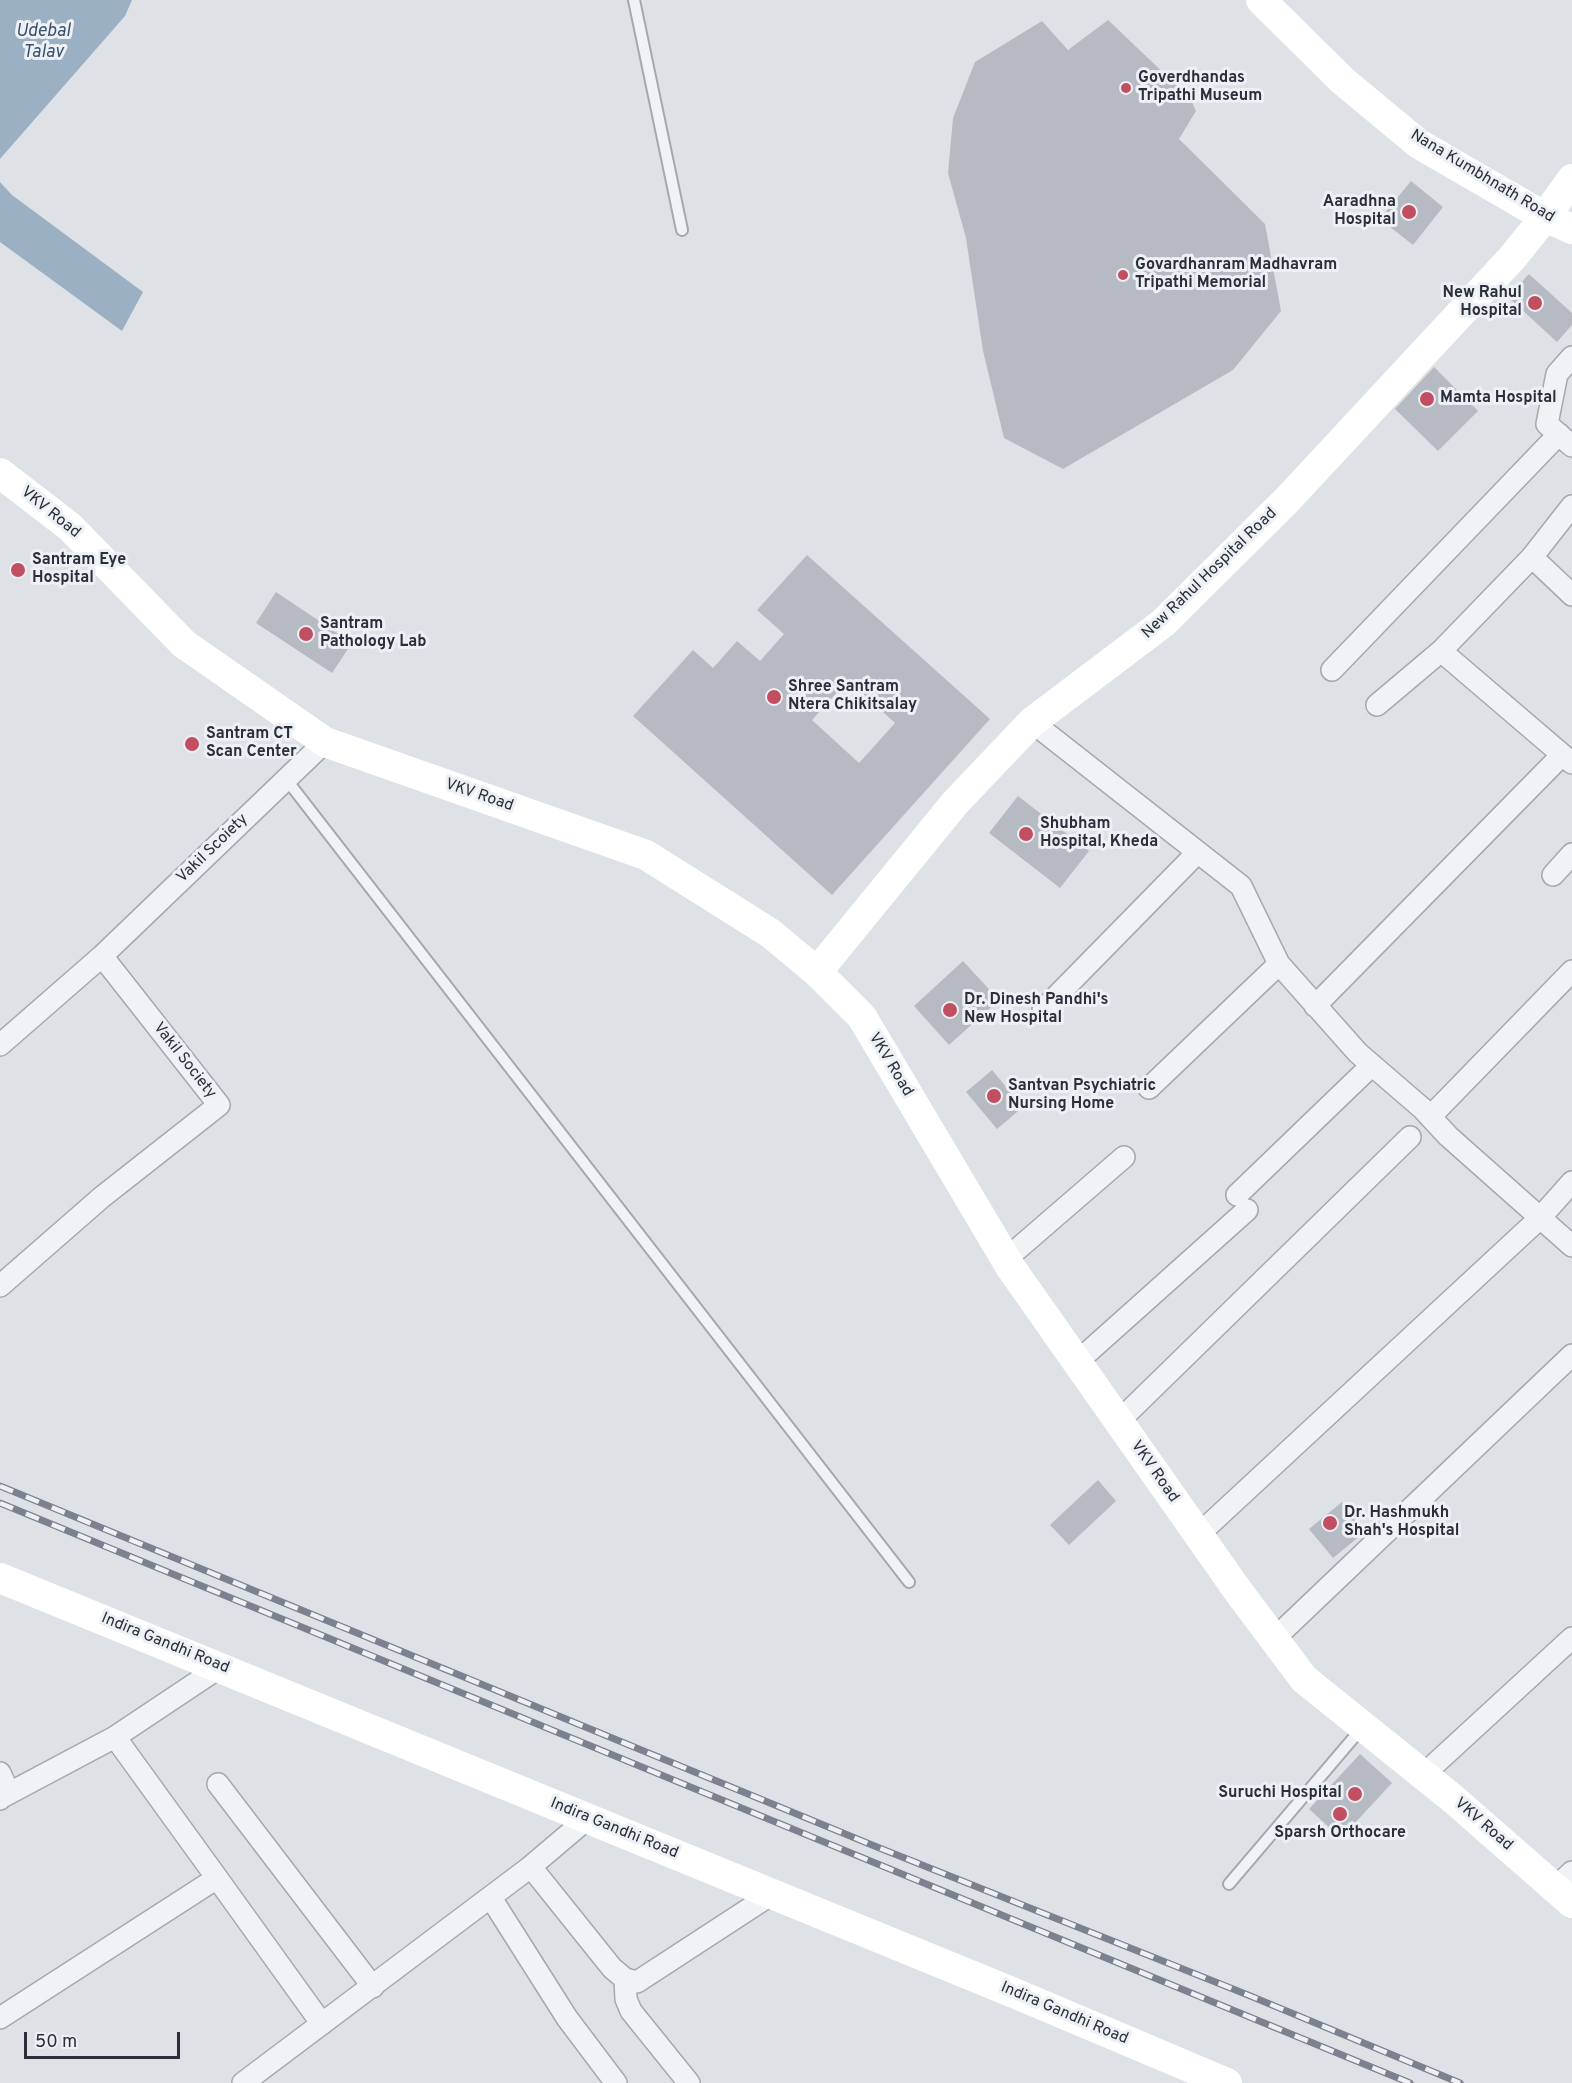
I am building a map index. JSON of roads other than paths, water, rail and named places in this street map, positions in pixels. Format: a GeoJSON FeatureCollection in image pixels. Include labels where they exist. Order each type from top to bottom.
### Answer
{"type":"FeatureCollection","features":[{"type":"Feature","properties":{"kind":"main road","name":"Nana Kumbhnath Road"},"geometry":{"type":"LineString","coordinates":[[1261,0],[1343,81],[1419,144],[1559,223]]}},
{"type":"Feature","properties":{"kind":"main road","name":"New Rahul Hospital Road"},"geometry":{"type":"LineString","coordinates":[[817,972],[955,803],[1032,722],[1172,615],[1287,500],[1512,258],[1559,223],[1572,179]]}},
{"type":"Feature","properties":{"kind":"main road","name":"VKV Road"},"geometry":{"type":"LineString","coordinates":[[0,473],[70,526],[184,644],[325,742],[646,855],[770,933],[817,972],[862,1017],[1006,1259],[1198,1535],[1304,1679],[1566,1888]]}},
{"type":"Feature","properties":{"kind":"main road","name":"Indira Gandhi Road"},"geometry":{"type":"LineString","coordinates":[[0,1578],[772,1893],[1227,2083]]}},
{"type":"Feature","properties":{"kind":"street"},"geometry":{"type":"LineString","coordinates":[[1332,670],[1566,440],[1547,424],[1557,374],[1572,357]]}},
{"type":"Feature","properties":{"kind":"street"},"geometry":{"type":"LineString","coordinates":[[1377,705],[1441,651],[1532,557],[1570,512]]}},
{"type":"Feature","properties":{"kind":"street"},"geometry":{"type":"LineString","coordinates":[[1532,557],[1572,595]]}},
{"type":"Feature","properties":{"kind":"street"},"geometry":{"type":"LineString","coordinates":[[1315,1006],[1567,760],[1441,651]]}},
{"type":"Feature","properties":{"kind":"street"},"geometry":{"type":"LineString","coordinates":[[1032,722],[1241,886],[1279,964],[1358,1053],[1572,1246]]}},
{"type":"Feature","properties":{"kind":"street","name":"Vakil Scoiety"},"geometry":{"type":"LineString","coordinates":[[102,956],[325,742]]}},
{"type":"Feature","properties":{"kind":"street"},"geometry":{"type":"LineString","coordinates":[[1043,1010],[1198,852]]}},
{"type":"Feature","properties":{"kind":"street"},"geometry":{"type":"LineString","coordinates":[[1552,875],[1572,855]]}},
{"type":"Feature","properties":{"kind":"street"},"geometry":{"type":"LineString","coordinates":[[0,1045],[102,956]]}},
{"type":"Feature","properties":{"kind":"street","name":"Vakil Society"},"geometry":{"type":"LineString","coordinates":[[0,1286],[102,1197],[219,1105],[102,956]]}},
{"type":"Feature","properties":{"kind":"street"},"geometry":{"type":"LineString","coordinates":[[1149,1088],[1279,964]]}},
{"type":"Feature","properties":{"kind":"street"},"geometry":{"type":"LineString","coordinates":[[1430,1117],[1572,971]]}},
{"type":"Feature","properties":{"kind":"street"},"geometry":{"type":"LineString","coordinates":[[1077,1362],[1242,1203],[1372,1065]]}},
{"type":"Feature","properties":{"kind":"street"},"geometry":{"type":"LineString","coordinates":[[1119,1421],[1410,1137]]}},
{"type":"Feature","properties":{"kind":"street"},"geometry":{"type":"LineString","coordinates":[[1006,1259],[1124,1157]]}},
{"type":"Feature","properties":{"kind":"street"},"geometry":{"type":"LineString","coordinates":[[1198,1535],[1540,1218],[1572,1182]]}},
{"type":"Feature","properties":{"kind":"street"},"geometry":{"type":"LineString","coordinates":[[1274,1639],[1572,1354]]}},
{"type":"Feature","properties":{"kind":"street"},"geometry":{"type":"LineString","coordinates":[[1423,1775],[1572,1638]]}},
{"type":"Feature","properties":{"kind":"street"},"geometry":{"type":"LineString","coordinates":[[2,1797],[115,1737],[220,1667]]}},
{"type":"Feature","properties":{"kind":"street"},"geometry":{"type":"LineString","coordinates":[[115,1737],[322,2024]]}},
{"type":"Feature","properties":{"kind":"street"},"geometry":{"type":"LineString","coordinates":[[0,1773],[7,1789],[2,1797]]}},
{"type":"Feature","properties":{"kind":"street"},"geometry":{"type":"LineString","coordinates":[[218,1784],[373,1987]]}},
{"type":"Feature","properties":{"kind":"street"},"geometry":{"type":"LineString","coordinates":[[243,2083],[531,1867],[588,1818]]}},
{"type":"Feature","properties":{"kind":"street"},"geometry":{"type":"LineString","coordinates":[[531,1867],[612,1968],[625,1979],[637,1982],[772,1893]]}},
{"type":"Feature","properties":{"kind":"street"},"geometry":{"type":"LineString","coordinates":[[0,2018],[217,1878]]}},
{"type":"Feature","properties":{"kind":"street"},"geometry":{"type":"LineString","coordinates":[[490,1898],[567,2018],[616,2083]]}},
{"type":"Feature","properties":{"kind":"street"},"geometry":{"type":"LineString","coordinates":[[625,1979],[626,1999],[632,2011],[689,2083]]}},
{"type":"Feature","properties":{"kind":"lane"},"geometry":{"type":"LineString","coordinates":[[634,0],[682,230]]}},
{"type":"Feature","properties":{"kind":"lane"},"geometry":{"type":"LineString","coordinates":[[286,779],[909,1582]]}},
{"type":"Feature","properties":{"kind":"lane"},"geometry":{"type":"LineString","coordinates":[[1229,1884],[1363,1727]]}},
{"type":"Feature","properties":{"kind":"water","name":"Udebal Talav"},"geometry":{"type":"Polygon","coordinates":[[[0,0],[132,0],[125,16],[0,159],[0,0]]]}},
{"type":"Feature","properties":{"kind":"water"},"geometry":{"type":"Polygon","coordinates":[[[0,182],[12,195],[143,292],[122,331],[0,242],[0,182]]]}},
{"type":"Feature","properties":{"kind":"railway"},"geometry":{"type":"LineString","coordinates":[[0,1486],[872,1845],[1248,1995],[1460,2083]]}},
{"type":"Feature","properties":{"kind":"railway"},"geometry":{"type":"LineString","coordinates":[[0,1503],[1410,2083]]}},
{"type":"Feature","properties":{"kind":"place","name":"Goverdhandas Tripathi Museum"},"geometry":{"type":"Point","coordinates":[1126,88]}},
{"type":"Feature","properties":{"kind":"place","name":"Aaradhna Hospital"},"geometry":{"type":"Point","coordinates":[1409,212]}},
{"type":"Feature","properties":{"kind":"place","name":"Govardhanram Madhavram Tripathi Memorial"},"geometry":{"type":"Point","coordinates":[1123,275]}},
{"type":"Feature","properties":{"kind":"place","name":"New Rahul Hospital"},"geometry":{"type":"Point","coordinates":[1535,303]}},
{"type":"Feature","properties":{"kind":"place","name":"Mamta Hospital"},"geometry":{"type":"Point","coordinates":[1427,399]}},
{"type":"Feature","properties":{"kind":"place","name":"Santram Eye Hospital"},"geometry":{"type":"Point","coordinates":[18,570]}},
{"type":"Feature","properties":{"kind":"place","name":"Santram Pathology Lab"},"geometry":{"type":"Point","coordinates":[306,634]}},
{"type":"Feature","properties":{"kind":"place","name":"Shree Santram Ntera Chikitsalay"},"geometry":{"type":"Point","coordinates":[774,697]}},
{"type":"Feature","properties":{"kind":"place","name":"Santram CT Scan Center"},"geometry":{"type":"Point","coordinates":[192,744]}},
{"type":"Feature","properties":{"kind":"place","name":"Shubham Hospital, Kheda"},"geometry":{"type":"Point","coordinates":[1026,834]}},
{"type":"Feature","properties":{"kind":"place","name":"Dr. Dinesh Pandhi's New Hospital"},"geometry":{"type":"Point","coordinates":[950,1010]}},
{"type":"Feature","properties":{"kind":"place","name":"Santvan Psychiatric Nursing Home"},"geometry":{"type":"Point","coordinates":[994,1096]}},
{"type":"Feature","properties":{"kind":"place","name":"Dr. Hashmukh Shah's Hospital"},"geometry":{"type":"Point","coordinates":[1330,1523]}},
{"type":"Feature","properties":{"kind":"place","name":"Suruchi Hospital"},"geometry":{"type":"Point","coordinates":[1355,1794]}},
{"type":"Feature","properties":{"kind":"place","name":"Sparsh Orthocare"},"geometry":{"type":"Point","coordinates":[1340,1814]}}]}
